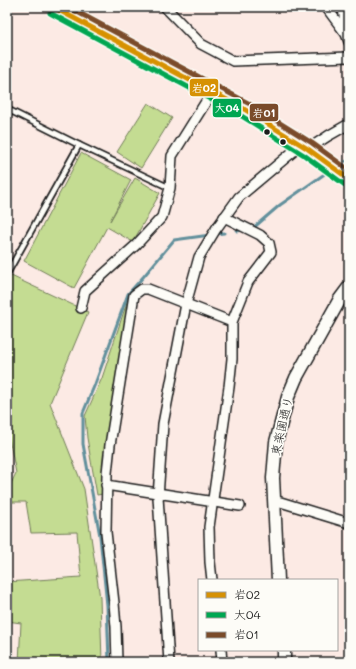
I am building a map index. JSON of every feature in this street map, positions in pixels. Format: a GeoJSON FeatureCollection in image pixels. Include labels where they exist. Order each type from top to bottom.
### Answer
{"type":"FeatureCollection","features":[{"type":"Feature","properties":{"kind":"main road"},"geometry":{"type":"LineString","coordinates":[[55,7],[244,109],[304,147],[349,179]]}},
{"type":"Feature","properties":{"kind":"street"},"geometry":{"type":"LineString","coordinates":[[165,7],[201,44],[233,61],[349,57]]}},
{"type":"Feature","properties":{"kind":"street"},"geometry":{"type":"LineString","coordinates":[[326,7],[348,36]]}},
{"type":"Feature","properties":{"kind":"street"},"geometry":{"type":"LineString","coordinates":[[343,7],[348,36]]}},
{"type":"Feature","properties":{"kind":"street"},"geometry":{"type":"LineString","coordinates":[[80,308],[85,291],[136,245],[162,217],[170,188],[172,156],[212,92]]}},
{"type":"Feature","properties":{"kind":"street"},"geometry":{"type":"LineString","coordinates":[[169,662],[158,493],[164,424],[186,304],[199,256],[216,228],[239,197],[304,147],[349,124]]}},
{"type":"Feature","properties":{"kind":"street"},"geometry":{"type":"LineString","coordinates":[[212,579],[209,527],[229,387],[232,359],[232,322],[248,282],[271,252],[269,243],[260,235],[224,217]]}},
{"type":"Feature","properties":{"kind":"street","name":"東楽園通り"},"geometry":{"type":"LineString","coordinates":[[278,579],[272,478],[276,442],[288,397],[296,378],[340,299],[349,287]]}},
{"type":"Feature","properties":{"kind":"street"},"geometry":{"type":"LineString","coordinates":[[117,662],[114,602],[106,532],[106,473],[134,295],[142,289],[148,289],[232,322]]}},
{"type":"Feature","properties":{"kind":"street"},"geometry":{"type":"LineString","coordinates":[[106,485],[240,506]]}},
{"type":"Feature","properties":{"kind":"street"},"geometry":{"type":"LineString","coordinates":[[274,500],[349,523]]}},
{"type":"Feature","properties":{"kind":"street"},"geometry":{"type":"LineString","coordinates":[[220,651],[222,662]]}},
{"type":"Feature","properties":{"kind":"street"},"geometry":{"type":"LineString","coordinates":[[284,651],[284,662]]}},
{"type":"Feature","properties":{"kind":"lane"},"geometry":{"type":"LineString","coordinates":[[7,109],[170,188]]}},
{"type":"Feature","properties":{"kind":"lane"},"geometry":{"type":"LineString","coordinates":[[7,274],[79,145]]}},
{"type":"Feature","properties":{"kind":"green space"},"geometry":{"type":"Polygon","coordinates":[[[148,103],[172,118],[141,168],[117,152],[148,103]]]}},
{"type":"Feature","properties":{"kind":"green space"},"geometry":{"type":"Polygon","coordinates":[[[81,153],[131,180],[110,221],[135,178],[160,193],[133,242],[107,227],[74,288],[24,261],[81,153]]]}},
{"type":"Feature","properties":{"kind":"green space"},"geometry":{"type":"Polygon","coordinates":[[[7,274],[88,312],[50,403],[84,489],[100,598],[102,662],[19,662],[21,623],[7,621],[7,582],[81,577],[77,532],[31,533],[26,502],[7,502],[7,492],[16,473],[7,428],[7,274]]]}},
{"type":"Feature","properties":{"kind":"green space"},"geometry":{"type":"Polygon","coordinates":[[[129,296],[103,494],[97,495],[87,438],[85,416],[102,378],[129,296]]]}},
{"type":"Feature","properties":{"kind":"waterway"},"geometry":{"type":"LineString","coordinates":[[345,162],[349,160]]}},
{"type":"Feature","properties":{"kind":"waterway"},"geometry":{"type":"LineString","coordinates":[[252,229],[280,205],[326,173]]}},
{"type":"Feature","properties":{"kind":"waterway"},"geometry":{"type":"LineString","coordinates":[[237,231],[244,230]]}},
{"type":"Feature","properties":{"kind":"waterway"},"geometry":{"type":"LineString","coordinates":[[216,234],[224,233]]}},
{"type":"Feature","properties":{"kind":"waterway"},"geometry":{"type":"LineString","coordinates":[[109,662],[107,605],[100,536],[83,444],[83,413],[128,294],[174,240],[210,235]]}},
{"type":"Feature","properties":{"kind":"transit line","name":"岩02"},"geometry":{"type":"LineString","coordinates":[[53,7],[244,109],[308,149],[349,179]]}},
{"type":"Feature","properties":{"kind":"transit line","name":"岩01"},"geometry":{"type":"LineString","coordinates":[[68,7],[248,103],[312,143],[349,170]]}},
{"type":"Feature","properties":{"kind":"transit line","name":"大04"},"geometry":{"type":"LineString","coordinates":[[50,13],[240,115],[304,155],[345,185]]}}]}
